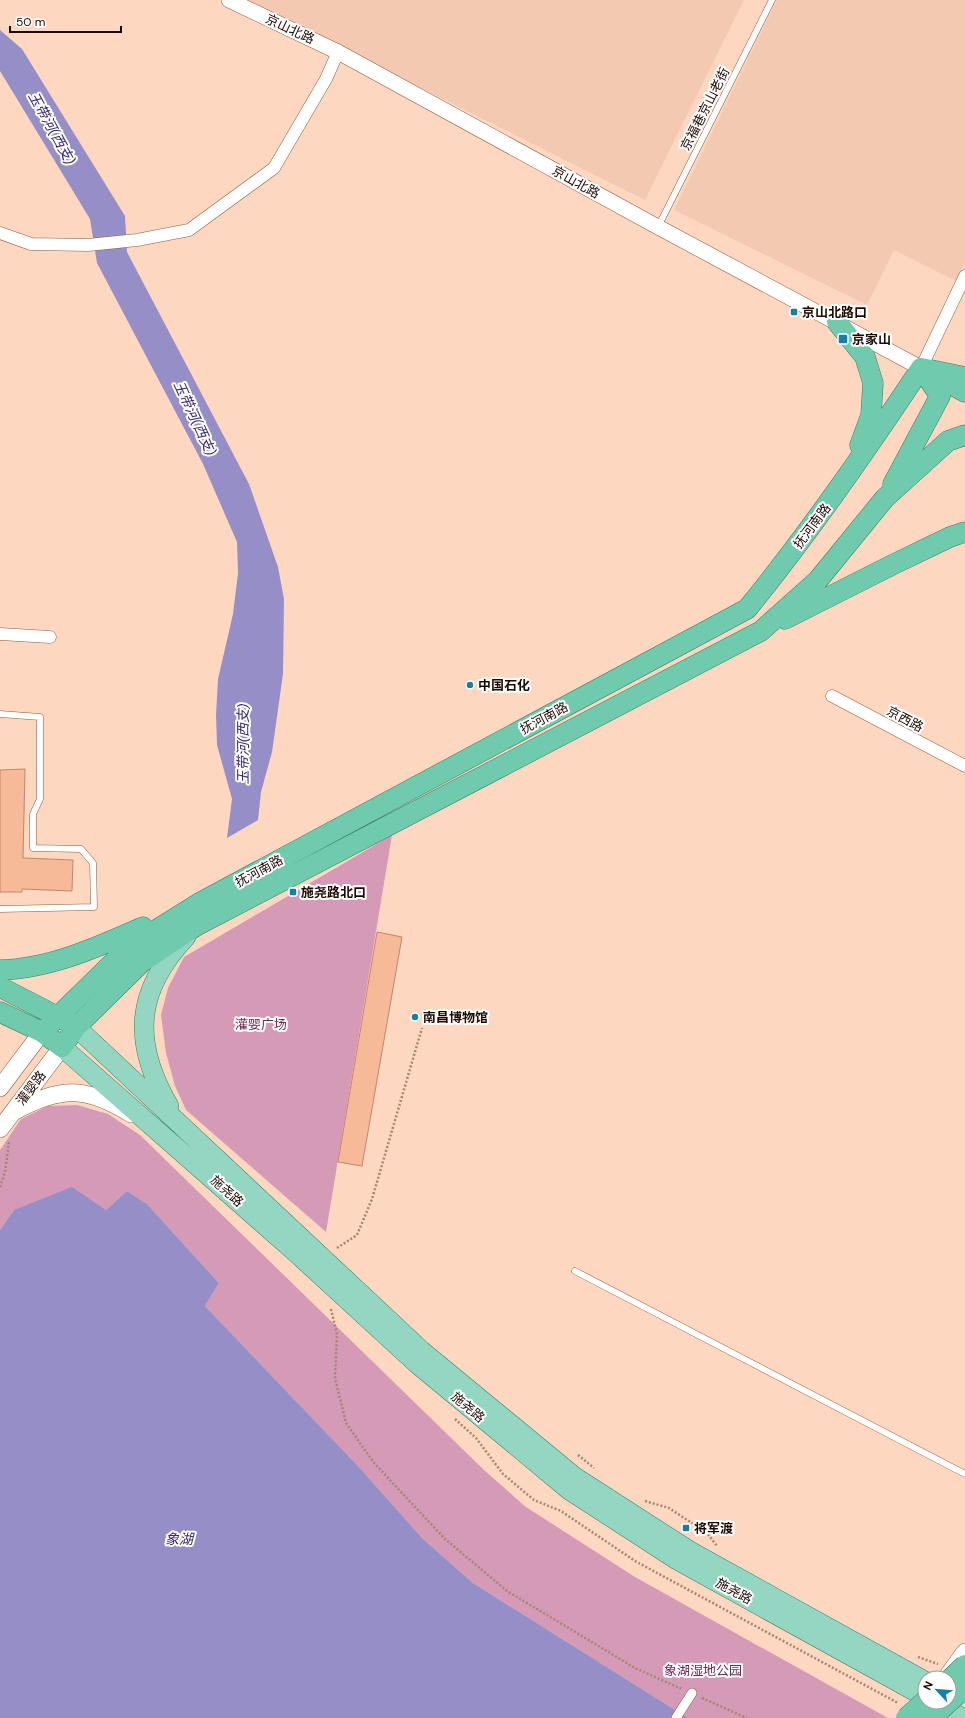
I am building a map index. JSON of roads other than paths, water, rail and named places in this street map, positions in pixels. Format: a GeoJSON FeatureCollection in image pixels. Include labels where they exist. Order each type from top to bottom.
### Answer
{"type":"FeatureCollection","features":[{"type":"Feature","properties":{"kind":"highway"},"geometry":{"type":"LineString","coordinates":[[836,322],[865,357],[873,383],[871,415],[849,475]]}},
{"type":"Feature","properties":{"kind":"highway"},"geometry":{"type":"LineString","coordinates":[[921,368],[965,377]]}},
{"type":"Feature","properties":{"kind":"highway"},"geometry":{"type":"LineString","coordinates":[[921,368],[965,392]]}},
{"type":"Feature","properties":{"kind":"highway"},"geometry":{"type":"LineString","coordinates":[[885,498],[940,396],[921,368]]}},
{"type":"Feature","properties":{"kind":"highway","name":"抚河南路"},"geometry":{"type":"LineString","coordinates":[[42,1032],[129,947],[201,902],[747,609],[784,564],[849,475],[921,368]]}},
{"type":"Feature","properties":{"kind":"highway","name":"抚河南路"},"geometry":{"type":"LineString","coordinates":[[62,1047],[76,1028],[142,962],[196,926],[761,631],[818,580],[885,498],[948,441],[965,435]]}},
{"type":"Feature","properties":{"kind":"highway"},"geometry":{"type":"LineString","coordinates":[[761,631],[898,562],[950,537],[965,532]]}},
{"type":"Feature","properties":{"kind":"highway"},"geometry":{"type":"LineString","coordinates":[[0,970],[20,970],[64,958],[113,940],[201,902]]}},
{"type":"Feature","properties":{"kind":"highway"},"geometry":{"type":"LineString","coordinates":[[0,987],[58,1015],[76,1028]]}},
{"type":"Feature","properties":{"kind":"highway"},"geometry":{"type":"LineString","coordinates":[[0,1012],[42,1032],[62,1047]]}},
{"type":"Feature","properties":{"kind":"highway"},"geometry":{"type":"LineString","coordinates":[[931,1718],[965,1688]]}},
{"type":"Feature","properties":{"kind":"highway"},"geometry":{"type":"LineString","coordinates":[[906,1718],[917,1708]]}},
{"type":"Feature","properties":{"kind":"main road"},"geometry":{"type":"LineString","coordinates":[[178,1121],[158,1087],[149,1062],[143,1030],[146,1001],[158,975],[171,952],[196,926]]}},
{"type":"Feature","properties":{"kind":"main road","name":"施尧路"},"geometry":{"type":"LineString","coordinates":[[76,1028],[178,1121],[422,1351],[575,1477],[690,1551],[917,1677]]}},
{"type":"Feature","properties":{"kind":"main road","name":"灌婴路"},"geometry":{"type":"LineString","coordinates":[[0,1088],[42,1032]]}},
{"type":"Feature","properties":{"kind":"main road","name":"施尧路"},"geometry":{"type":"LineString","coordinates":[[62,1047],[166,1136],[416,1363],[569,1490],[677,1560],[917,1693]]}},
{"type":"Feature","properties":{"kind":"main road","name":"灌婴路"},"geometry":{"type":"LineString","coordinates":[[0,1129],[62,1047]]}},
{"type":"Feature","properties":{"kind":"main road"},"geometry":{"type":"LineString","coordinates":[[12,1112],[38,1098],[57,1093],[72,1092],[105,1100],[123,1109],[166,1136]]}},
{"type":"Feature","properties":{"kind":"main road"},"geometry":{"type":"LineString","coordinates":[[955,1670],[965,1652]]}},
{"type":"Feature","properties":{"kind":"main road"},"geometry":{"type":"LineString","coordinates":[[948,1710],[962,1718]]}},
{"type":"Feature","properties":{"kind":"street","name":"京山北路"},"geometry":{"type":"LineString","coordinates":[[229,0],[338,52],[658,227],[921,368]]}},
{"type":"Feature","properties":{"kind":"street"},"geometry":{"type":"LineString","coordinates":[[0,233],[31,244],[88,245],[138,240],[189,230],[274,168],[326,79],[338,52]]}},
{"type":"Feature","properties":{"kind":"street"},"geometry":{"type":"LineString","coordinates":[[921,368],[965,276]]}},
{"type":"Feature","properties":{"kind":"street"},"geometry":{"type":"LineString","coordinates":[[0,634],[50,637]]}},
{"type":"Feature","properties":{"kind":"street","name":"京西路"},"geometry":{"type":"LineString","coordinates":[[832,696],[965,766]]}},
{"type":"Feature","properties":{"kind":"street"},"geometry":{"type":"LineString","coordinates":[[676,1718],[692,1693]]}},
{"type":"Feature","properties":{"kind":"lane","name":"京福巷京山老街"},"geometry":{"type":"LineString","coordinates":[[658,227],[772,0]]}},
{"type":"Feature","properties":{"kind":"lane"},"geometry":{"type":"LineString","coordinates":[[0,714],[40,717],[40,799],[33,814],[33,848],[81,849],[93,863],[94,883],[94,907],[0,909]]}},
{"type":"Feature","properties":{"kind":"lane"},"geometry":{"type":"LineString","coordinates":[[575,1271],[965,1474]]}},
{"type":"Feature","properties":{"kind":"water","name":"玉带河(西支)"},"geometry":{"type":"Polygon","coordinates":[[[0,30],[22,49],[125,216],[127,252],[249,484],[278,567],[284,599],[283,674],[272,752],[261,792],[258,820],[227,838],[232,799],[217,745],[216,715],[218,679],[233,614],[238,573],[237,542],[203,464],[97,263],[90,219],[0,71],[0,30]]]}},
{"type":"Feature","properties":{"kind":"water","name":"象湖"},"geometry":{"type":"Polygon","coordinates":[[[72,1187],[106,1210],[127,1191],[147,1204],[219,1283],[205,1306],[359,1467],[422,1538],[473,1583],[688,1718],[0,1718],[0,1230],[14,1210],[72,1187]]]}},
{"type":"Feature","properties":{"kind":"place","name":"京山北路口"},"geometry":{"type":"Point","coordinates":[794,312]}},
{"type":"Feature","properties":{"kind":"place","name":"京家山"},"geometry":{"type":"Point","coordinates":[843,339]}},
{"type":"Feature","properties":{"kind":"place","name":"中国石化"},"geometry":{"type":"Point","coordinates":[470,685]}},
{"type":"Feature","properties":{"kind":"place","name":"施尧路北口"},"geometry":{"type":"Point","coordinates":[293,892]}},
{"type":"Feature","properties":{"kind":"place","name":"南昌博物馆"},"geometry":{"type":"Point","coordinates":[415,1017]}},
{"type":"Feature","properties":{"kind":"place","name":"将军渡"},"geometry":{"type":"Point","coordinates":[686,1528]}},
{"type":"Feature","properties":{"kind":"park label","name":"灌婴广场"},"geometry":{"type":"Point","coordinates":[261,1024]}},
{"type":"Feature","properties":{"kind":"park label","name":"象湖湿地公园"},"geometry":{"type":"Point","coordinates":[703,1670]}}]}
